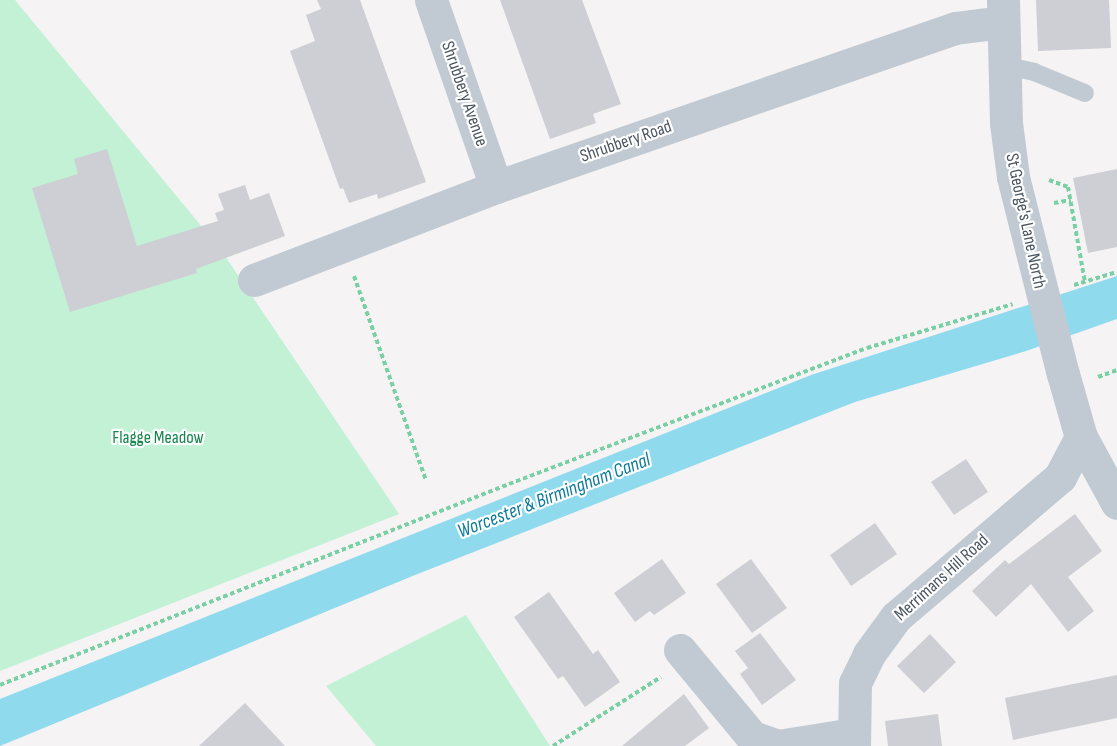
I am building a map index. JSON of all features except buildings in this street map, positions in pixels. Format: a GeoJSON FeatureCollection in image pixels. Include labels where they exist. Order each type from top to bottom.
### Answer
{"type":"FeatureCollection","features":[{"type":"Feature","properties":{"kind":"street","name":"Shrubbery Avenue"},"geometry":{"type":"LineString","coordinates":[[431,0],[496,187]]}},
{"type":"Feature","properties":{"kind":"street","name":"Shrubbery Road"},"geometry":{"type":"LineString","coordinates":[[254,280],[496,187],[1002,11]]}},
{"type":"Feature","properties":{"kind":"street","name":"St George's Lane North"},"geometry":{"type":"LineString","coordinates":[[1002,11],[1002,64],[1013,177],[1081,437],[1117,503]]}},
{"type":"Feature","properties":{"kind":"street","name":"Merrimans Hill Road"},"geometry":{"type":"LineString","coordinates":[[854,740],[855,683],[869,654],[896,617],[1060,477],[1081,437]]}},
{"type":"Feature","properties":{"kind":"street"},"geometry":{"type":"LineString","coordinates":[[684,655],[752,737],[778,746],[854,740]]}},
{"type":"Feature","properties":{"kind":"lane"},"geometry":{"type":"LineString","coordinates":[[1002,64],[1085,93]]}},
{"type":"Feature","properties":{"kind":"path"},"geometry":{"type":"LineString","coordinates":[[1048,171],[1049,182],[1068,187],[1085,282]]}},
{"type":"Feature","properties":{"kind":"path"},"geometry":{"type":"LineString","coordinates":[[1063,201],[1071,200]]}},
{"type":"Feature","properties":{"kind":"path"},"geometry":{"type":"LineString","coordinates":[[344,247],[426,481]]}},
{"type":"Feature","properties":{"kind":"path"},"geometry":{"type":"LineString","coordinates":[[1063,289],[1117,272]]}},
{"type":"Feature","properties":{"kind":"path"},"geometry":{"type":"LineString","coordinates":[[0,685],[509,484],[867,348],[1019,302]]}},
{"type":"Feature","properties":{"kind":"path"},"geometry":{"type":"LineString","coordinates":[[553,746],[684,655]]}},
{"type":"Feature","properties":{"kind":"green space","name":"Flagge Meadow"},"geometry":{"type":"Polygon","coordinates":[[[0,0],[15,0],[221,250],[399,514],[0,671],[0,0]]]}},
{"type":"Feature","properties":{"kind":"green space"},"geometry":{"type":"Polygon","coordinates":[[[466,615],[550,746],[376,746],[326,686],[466,615]]]}},
{"type":"Feature","properties":{"kind":"water","name":"Worcester & Birmingham Canal"},"geometry":{"type":"Polygon","coordinates":[[[1117,276],[1117,319],[1026,351],[855,402],[415,575],[0,746],[0,699],[811,375],[1117,276]]]}}]}
